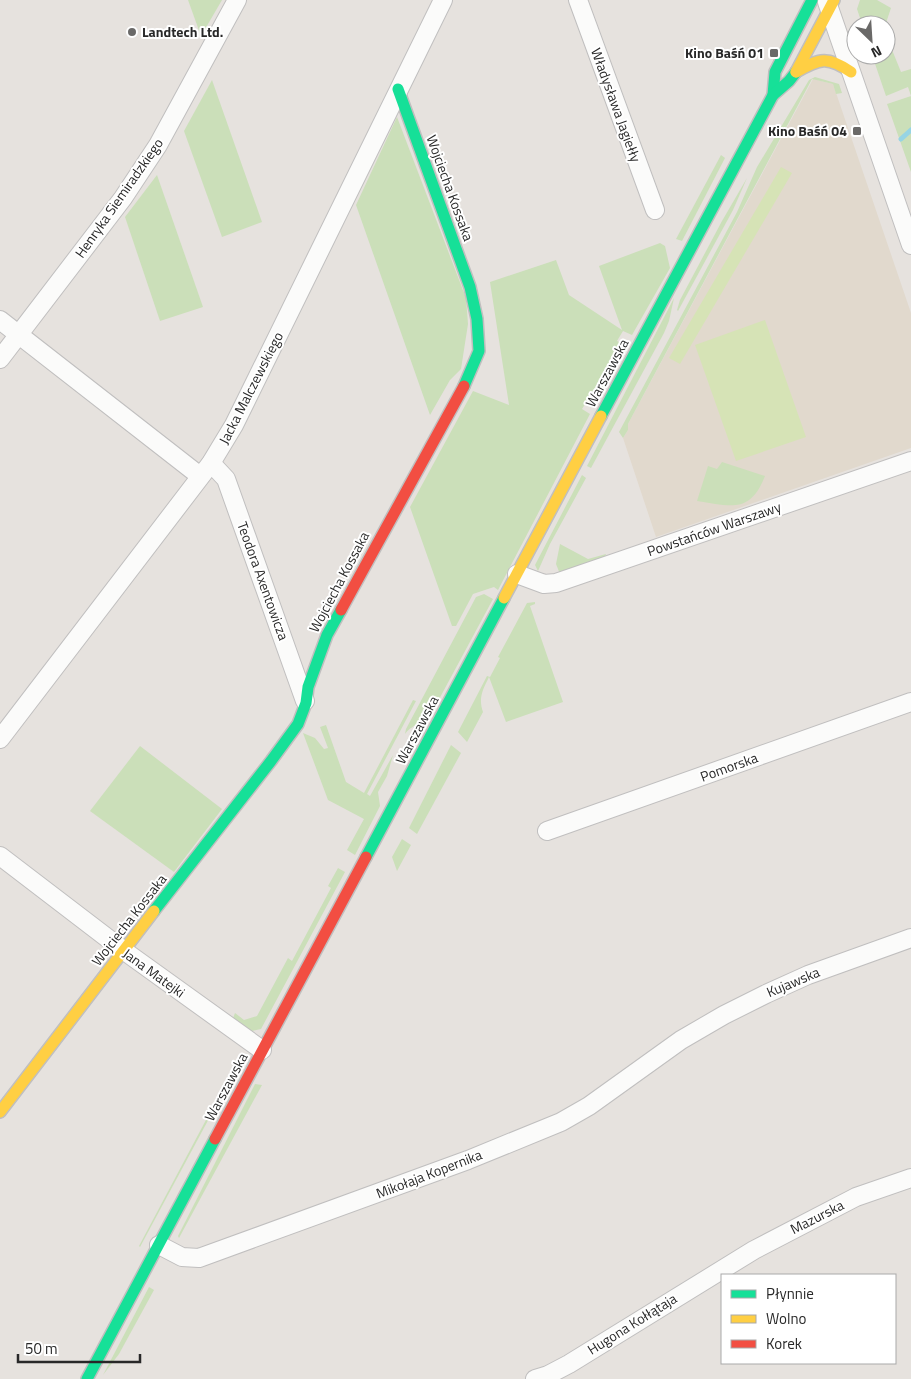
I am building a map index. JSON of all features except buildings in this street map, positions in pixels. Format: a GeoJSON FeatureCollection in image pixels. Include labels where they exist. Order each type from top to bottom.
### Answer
{"type":"FeatureCollection","features":[{"type":"Feature","properties":{"kind":"street","name":"Henryka Siemiradzkiego"},"geometry":{"type":"LineString","coordinates":[[0,359],[122,198],[158,144],[237,0]]}},
{"type":"Feature","properties":{"kind":"street","name":"Jacka Malczewskiego"},"geometry":{"type":"LineString","coordinates":[[0,739],[206,470],[238,416],[442,0]]}},
{"type":"Feature","properties":{"kind":"street","name":"Władysława Jagiełły"},"geometry":{"type":"LineString","coordinates":[[578,0],[655,210]]}},
{"type":"Feature","properties":{"kind":"street","name":"Warszawska"},"geometry":{"type":"LineString","coordinates":[[773,95],[775,72],[812,0]]}},
{"type":"Feature","properties":{"kind":"street","name":"Warszawska"},"geometry":{"type":"LineString","coordinates":[[87,1379],[773,95],[796,72],[830,3]]}},
{"type":"Feature","properties":{"kind":"street"},"geometry":{"type":"LineString","coordinates":[[830,3],[851,72],[908,225],[911,244]]}},
{"type":"Feature","properties":{"kind":"street"},"geometry":{"type":"LineString","coordinates":[[796,72],[818,60],[836,62],[851,72]]}},
{"type":"Feature","properties":{"kind":"street","name":"Wojciecha Kossaka"},"geometry":{"type":"LineString","coordinates":[[0,1112],[298,724],[306,704],[308,686],[327,635],[469,378],[479,350],[477,319],[470,287],[398,89]]}},
{"type":"Feature","properties":{"kind":"street","name":"Teodora Axentowicza"},"geometry":{"type":"LineString","coordinates":[[0,320],[206,470],[226,479],[306,704]]}},
{"type":"Feature","properties":{"kind":"street","name":"Powstańców Warszawy"},"geometry":{"type":"LineString","coordinates":[[516,574],[544,584],[556,582],[911,461]]}},
{"type":"Feature","properties":{"kind":"street","name":"Pomorska"},"geometry":{"type":"LineString","coordinates":[[547,831],[911,702]]}},
{"type":"Feature","properties":{"kind":"street","name":"Jana Matejki"},"geometry":{"type":"LineString","coordinates":[[0,856],[123,950],[262,1050]]}},
{"type":"Feature","properties":{"kind":"street","name":"Kujawska"},"geometry":{"type":"LineString","coordinates":[[682,1040],[724,1015],[808,975],[911,938]]}},
{"type":"Feature","properties":{"kind":"street","name":"Mikołaja Kopernika"},"geometry":{"type":"LineString","coordinates":[[159,1245],[182,1257],[199,1258],[468,1160],[561,1122],[590,1106],[682,1040]]}},
{"type":"Feature","properties":{"kind":"street","name":"Mazurska"},"geometry":{"type":"LineString","coordinates":[[727,1266],[856,1197],[911,1178]]}},
{"type":"Feature","properties":{"kind":"street","name":"Hugona Kołłątaja"},"geometry":{"type":"LineString","coordinates":[[535,1379],[548,1375],[569,1364],[727,1266]]}},
{"type":"Feature","properties":{"kind":"shaded area"},"geometry":{"type":"Polygon","coordinates":[[[813,79],[833,84],[911,313],[911,448],[656,537],[623,438],[628,430],[628,424],[813,79]]]}},
{"type":"Feature","properties":{"kind":"green space"},"geometry":{"type":"Polygon","coordinates":[[[188,0],[222,0],[201,36],[188,0]]]}},
{"type":"Feature","properties":{"kind":"green space"},"geometry":{"type":"Polygon","coordinates":[[[860,0],[877,0],[891,8],[889,15],[859,15],[857,9],[860,0]]]}},
{"type":"Feature","properties":{"kind":"green space"},"geometry":{"type":"Polygon","coordinates":[[[896,60],[901,72],[911,69],[911,96],[908,87],[886,96],[875,65],[896,65],[896,60]]]}},
{"type":"Feature","properties":{"kind":"green space"},"geometry":{"type":"Polygon","coordinates":[[[815,77],[839,84],[842,93],[836,94],[833,84],[812,79],[628,424],[628,430],[623,438],[619,432],[737,212],[757,167],[809,80],[815,77]]]}},
{"type":"Feature","properties":{"kind":"green space"},"geometry":{"type":"Polygon","coordinates":[[[212,80],[262,222],[222,237],[184,131],[212,80]]]}},
{"type":"Feature","properties":{"kind":"green space"},"geometry":{"type":"Polygon","coordinates":[[[911,96],[911,172],[887,104],[911,96]]]}},
{"type":"Feature","properties":{"kind":"green space"},"geometry":{"type":"Polygon","coordinates":[[[397,117],[466,298],[468,324],[461,369],[450,380],[430,415],[356,205],[397,117]]]}},
{"type":"Feature","properties":{"kind":"green space"},"geometry":{"type":"Polygon","coordinates":[[[721,155],[725,158],[682,241],[676,239],[721,155]]]}},
{"type":"Feature","properties":{"kind":"green space"},"geometry":{"type":"Polygon","coordinates":[[[781,167],[792,173],[680,364],[669,358],[781,167]]]}},
{"type":"Feature","properties":{"kind":"green space"},"geometry":{"type":"Polygon","coordinates":[[[157,175],[203,307],[160,321],[125,217],[157,175]]]}},
{"type":"Feature","properties":{"kind":"green space"},"geometry":{"type":"Polygon","coordinates":[[[747,178],[733,210],[678,311],[680,300],[747,178]]]}},
{"type":"Feature","properties":{"kind":"green space"},"geometry":{"type":"Polygon","coordinates":[[[660,243],[665,246],[670,268],[632,335],[623,331],[617,341],[623,344],[622,355],[595,405],[587,401],[582,409],[590,414],[498,590],[494,587],[473,594],[456,626],[452,626],[410,507],[473,391],[509,405],[490,282],[556,260],[569,295],[622,330],[599,266],[660,243]]]}},
{"type":"Feature","properties":{"kind":"green space"},"geometry":{"type":"Polygon","coordinates":[[[674,298],[669,321],[664,333],[591,468],[587,466],[674,298]]]}},
{"type":"Feature","properties":{"kind":"green space"},"geometry":{"type":"Polygon","coordinates":[[[765,320],[806,437],[736,461],[695,345],[765,320]]]}},
{"type":"Feature","properties":{"kind":"green space"},"geometry":{"type":"Polygon","coordinates":[[[722,462],[765,476],[753,497],[738,505],[720,505],[697,501],[708,466],[717,469],[722,462]]]}},
{"type":"Feature","properties":{"kind":"green space"},"geometry":{"type":"Polygon","coordinates":[[[582,475],[586,478],[550,544],[538,571],[535,565],[582,475]]]}},
{"type":"Feature","properties":{"kind":"green space"},"geometry":{"type":"Polygon","coordinates":[[[560,544],[588,559],[606,554],[604,559],[560,574],[556,564],[560,544]]]}},
{"type":"Feature","properties":{"kind":"green space"},"geometry":{"type":"Polygon","coordinates":[[[484,594],[493,599],[430,716],[405,734],[476,597],[484,594]]]}},
{"type":"Feature","properties":{"kind":"green space"},"geometry":{"type":"Polygon","coordinates":[[[535,602],[535,604],[530,606],[563,702],[506,722],[489,677],[481,698],[483,712],[467,742],[458,732],[487,676],[490,677],[500,658],[498,657],[527,603],[535,602]]]}},
{"type":"Feature","properties":{"kind":"green space"},"geometry":{"type":"Polygon","coordinates":[[[413,700],[416,701],[367,794],[370,796],[393,755],[387,776],[378,792],[380,806],[355,855],[347,850],[364,819],[328,800],[303,733],[315,738],[324,749],[328,748],[320,727],[326,725],[346,782],[364,793],[413,700]]]}},
{"type":"Feature","properties":{"kind":"green space"},"geometry":{"type":"Polygon","coordinates":[[[451,745],[461,753],[417,834],[409,828],[451,745]]]}},
{"type":"Feature","properties":{"kind":"green space"},"geometry":{"type":"Polygon","coordinates":[[[140,746],[222,809],[174,872],[90,811],[140,746]]]}},
{"type":"Feature","properties":{"kind":"green space"},"geometry":{"type":"Polygon","coordinates":[[[402,839],[411,845],[397,871],[392,857],[402,839]]]}},
{"type":"Feature","properties":{"kind":"green space"},"geometry":{"type":"Polygon","coordinates":[[[338,868],[345,872],[261,1029],[252,1031],[232,1021],[235,1013],[244,1020],[257,1016],[288,958],[292,961],[331,888],[328,886],[338,868]]]}},
{"type":"Feature","properties":{"kind":"green space"},"geometry":{"type":"Polygon","coordinates":[[[232,1071],[234,1072],[140,1247],[139,1246],[232,1071]]]}},
{"type":"Feature","properties":{"kind":"green space"},"geometry":{"type":"Polygon","coordinates":[[[255,1084],[262,1085],[179,1238],[178,1236],[255,1084]]]}},
{"type":"Feature","properties":{"kind":"green space"},"geometry":{"type":"Polygon","coordinates":[[[149,1287],[154,1290],[119,1354],[103,1375],[149,1287]]]}},
{"type":"Feature","properties":{"kind":"waterway"},"geometry":{"type":"LineString","coordinates":[[901,139],[911,130]]}},
{"type":"Feature","properties":{"kind":"traffic: fast"},"geometry":{"type":"LineString","coordinates":[[773,95],[775,72],[812,0]]}},
{"type":"Feature","properties":{"kind":"traffic: fast"},"geometry":{"type":"LineString","coordinates":[[601,416],[773,95],[796,72]]}},
{"type":"Feature","properties":{"kind":"traffic: fast"},"geometry":{"type":"LineString","coordinates":[[398,89],[470,287],[477,319],[479,351],[464,386]]}},
{"type":"Feature","properties":{"kind":"traffic: fast"},"geometry":{"type":"LineString","coordinates":[[366,857],[504,598]]}},
{"type":"Feature","properties":{"kind":"traffic: fast"},"geometry":{"type":"LineString","coordinates":[[154,911],[298,724],[306,703],[308,687],[327,635],[341,610]]}},
{"type":"Feature","properties":{"kind":"traffic: fast"},"geometry":{"type":"LineString","coordinates":[[87,1379],[215,1139]]}},
{"type":"Feature","properties":{"kind":"traffic: slow"},"geometry":{"type":"LineString","coordinates":[[796,72],[834,0]]}},
{"type":"Feature","properties":{"kind":"traffic: slow"},"geometry":{"type":"LineString","coordinates":[[796,72],[811,64],[824,61],[836,63],[851,72]]}},
{"type":"Feature","properties":{"kind":"traffic: slow"},"geometry":{"type":"LineString","coordinates":[[504,598],[601,416]]}},
{"type":"Feature","properties":{"kind":"traffic: slow"},"geometry":{"type":"LineString","coordinates":[[0,1112],[154,911]]}},
{"type":"Feature","properties":{"kind":"traffic: jam"},"geometry":{"type":"LineString","coordinates":[[341,610],[464,386]]}},
{"type":"Feature","properties":{"kind":"traffic: jam"},"geometry":{"type":"LineString","coordinates":[[215,1139],[366,857]]}},
{"type":"Feature","properties":{"kind":"place","name":"Landtech Ltd."},"geometry":{"type":"Point","coordinates":[132,32]}},
{"type":"Feature","properties":{"kind":"place","name":"Kino Baśń 01"},"geometry":{"type":"Point","coordinates":[774,53]}},
{"type":"Feature","properties":{"kind":"place","name":"Kino Baśń 04"},"geometry":{"type":"Point","coordinates":[857,131]}}]}
